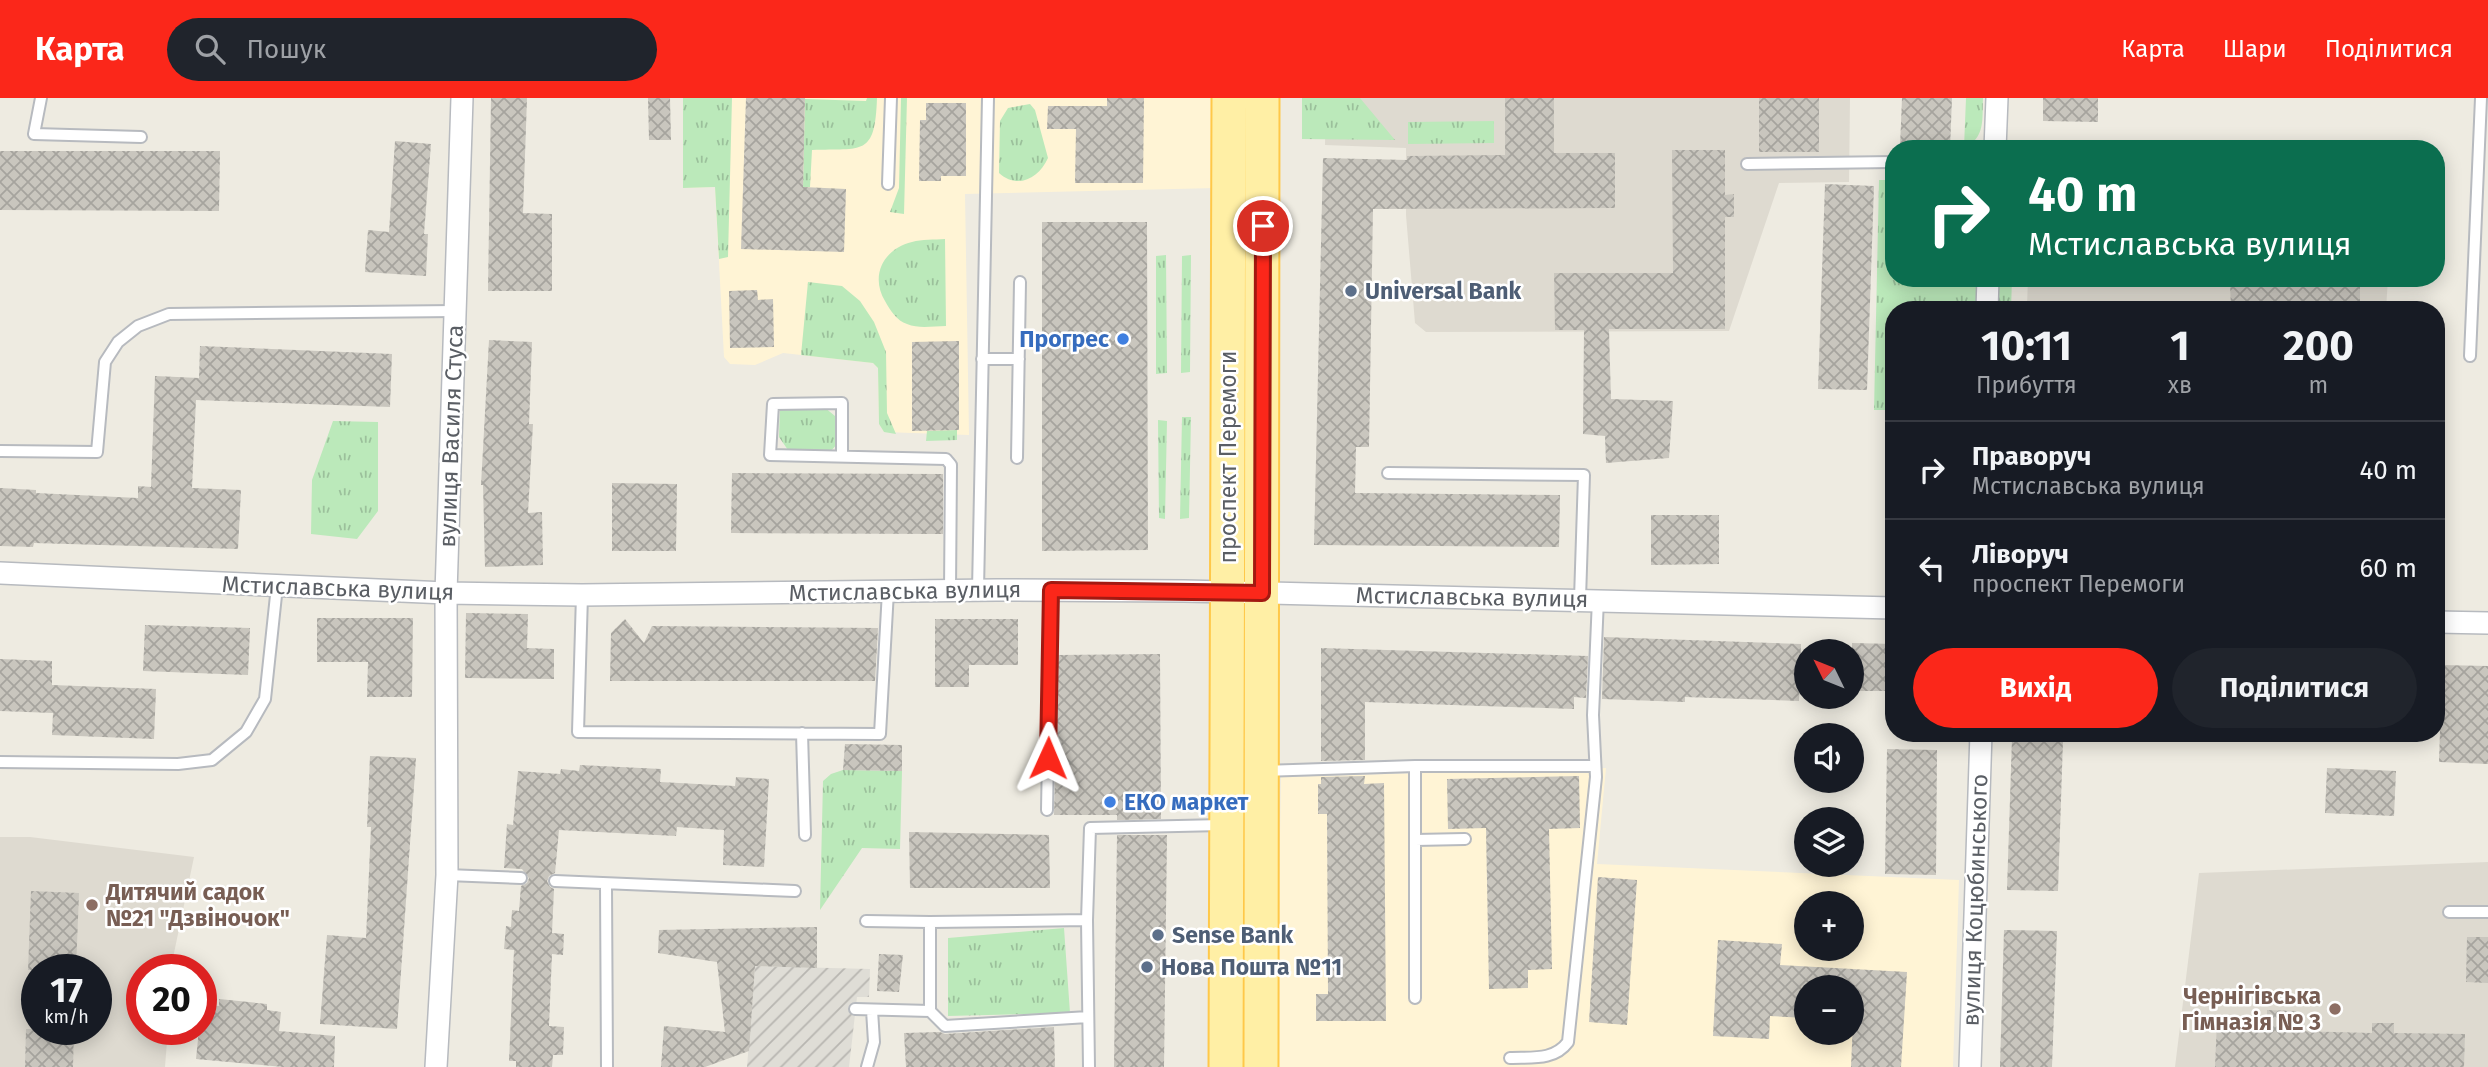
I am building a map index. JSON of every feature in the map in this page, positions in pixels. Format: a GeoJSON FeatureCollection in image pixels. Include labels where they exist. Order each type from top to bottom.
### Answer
{"type":"FeatureCollection","features":[{"type":"Feature","properties":{"kind":"main road","name":"проспект Перемоги"},"geometry":{"type":"LineString","coordinates":[[1226,1067],[1229,98]]}},
{"type":"Feature","properties":{"kind":"main road","name":"проспект Перемоги"},"geometry":{"type":"LineString","coordinates":[[1261,1067],[1262,98]]}},
{"type":"Feature","properties":{"kind":"street","name":"вулиця Василя Стуса"},"geometry":{"type":"LineString","coordinates":[[436,1067],[447,875],[446,593],[462,98]]}},
{"type":"Feature","properties":{"kind":"street"},"geometry":{"type":"LineString","coordinates":[[1995,140],[1997,98]]}},
{"type":"Feature","properties":{"kind":"street","name":"Мстиславська вулиця"},"geometry":{"type":"LineString","coordinates":[[0,573],[446,593],[582,595],[1051,590],[1589,599],[1885,608]]}},
{"type":"Feature","properties":{"kind":"street"},"geometry":{"type":"LineString","coordinates":[[2445,622],[2488,623]]}},
{"type":"Feature","properties":{"kind":"street","name":"вулиця Коцюбинського"},"geometry":{"type":"LineString","coordinates":[[1970,1067],[1981,742]]}},
{"type":"Feature","properties":{"kind":"lane"},"geometry":{"type":"LineString","coordinates":[[41,98],[34,135],[141,137]]}},
{"type":"Feature","properties":{"kind":"lane"},"geometry":{"type":"LineString","coordinates":[[888,184],[891,98]]}},
{"type":"Feature","properties":{"kind":"lane"},"geometry":{"type":"LineString","coordinates":[[978,590],[988,98]]}},
{"type":"Feature","properties":{"kind":"lane"},"geometry":{"type":"LineString","coordinates":[[2470,356],[2481,98]]}},
{"type":"Feature","properties":{"kind":"lane"},"geometry":{"type":"LineString","coordinates":[[1747,164],[1885,162]]}},
{"type":"Feature","properties":{"kind":"lane"},"geometry":{"type":"LineString","coordinates":[[1017,458],[1020,282]]}},
{"type":"Feature","properties":{"kind":"lane"},"geometry":{"type":"LineString","coordinates":[[0,451],[97,452],[105,362],[118,342],[138,326],[169,314],[456,310]]}},
{"type":"Feature","properties":{"kind":"lane"},"geometry":{"type":"LineString","coordinates":[[982,359],[1019,359]]}},
{"type":"Feature","properties":{"kind":"lane"},"geometry":{"type":"LineString","coordinates":[[842,456],[842,403],[773,404],[770,455],[946,459],[951,466],[950,591]]}},
{"type":"Feature","properties":{"kind":"lane"},"geometry":{"type":"LineString","coordinates":[[1388,473],[1584,475],[1596,777],[1580,914],[1573,1009],[1568,1042],[1562,1050],[1553,1055],[1510,1058]]}},
{"type":"Feature","properties":{"kind":"lane"},"geometry":{"type":"LineString","coordinates":[[0,762],[178,764],[212,760],[246,732],[265,699],[277,586]]}},
{"type":"Feature","properties":{"kind":"lane"},"geometry":{"type":"LineString","coordinates":[[1047,810],[1051,590]]}},
{"type":"Feature","properties":{"kind":"lane"},"geometry":{"type":"LineString","coordinates":[[582,595],[578,732],[880,734],[888,591]]}},
{"type":"Feature","properties":{"kind":"lane"},"geometry":{"type":"LineString","coordinates":[[802,733],[805,835]]}},
{"type":"Feature","properties":{"kind":"lane"},"geometry":{"type":"LineString","coordinates":[[1261,771],[1415,766],[1595,766]]}},
{"type":"Feature","properties":{"kind":"lane"},"geometry":{"type":"LineString","coordinates":[[1415,766],[1415,998]]}},
{"type":"Feature","properties":{"kind":"lane"},"geometry":{"type":"LineString","coordinates":[[1089,1067],[1087,920],[1090,828],[1226,825]]}},
{"type":"Feature","properties":{"kind":"lane"},"geometry":{"type":"LineString","coordinates":[[1415,840],[1465,839]]}},
{"type":"Feature","properties":{"kind":"lane"},"geometry":{"type":"LineString","coordinates":[[447,875],[522,878]]}},
{"type":"Feature","properties":{"kind":"lane"},"geometry":{"type":"LineString","coordinates":[[555,881],[795,891]]}},
{"type":"Feature","properties":{"kind":"lane"},"geometry":{"type":"LineString","coordinates":[[606,885],[607,1067]]}},
{"type":"Feature","properties":{"kind":"lane"},"geometry":{"type":"LineString","coordinates":[[2449,912],[2488,912]]}},
{"type":"Feature","properties":{"kind":"lane"},"geometry":{"type":"LineString","coordinates":[[866,921],[1087,920]]}},
{"type":"Feature","properties":{"kind":"lane"},"geometry":{"type":"LineString","coordinates":[[930,922],[930,1011]]}},
{"type":"Feature","properties":{"kind":"lane"},"geometry":{"type":"LineString","coordinates":[[855,1009],[930,1011],[945,1026],[1088,1017]]}},
{"type":"Feature","properties":{"kind":"lane"},"geometry":{"type":"LineString","coordinates":[[867,1067],[874,1042],[872,1010]]}},
{"type":"Feature","properties":{"kind":"shaded area"},"geometry":{"type":"Polygon","coordinates":[[[683,98],[1215,98],[1216,188],[965,194],[969,435],[884,432],[879,424],[878,368],[873,363],[783,353],[755,365],[730,364],[724,357],[715,187],[683,188],[683,98]]]}},
{"type":"Feature","properties":{"kind":"shaded area"},"geometry":{"type":"Polygon","coordinates":[[[1326,98],[1850,98],[1849,182],[1779,183],[1729,331],[1426,332],[1415,323],[1406,215],[1406,148],[1325,145],[1326,98]]]}},
{"type":"Feature","properties":{"kind":"shaded area"},"geometry":{"type":"Polygon","coordinates":[[[2028,287],[2387,287],[2387,301],[2027,301],[2028,287]]]}},
{"type":"Feature","properties":{"kind":"shaded area"},"geometry":{"type":"Polygon","coordinates":[[[1606,768],[1597,864],[1794,873],[1794,877],[1864,876],[1959,880],[1953,1067],[1276,1067],[1281,777],[1606,768]]]}},
{"type":"Feature","properties":{"kind":"shaded area","name":"Дитячий садок №21 \"Дзвіночок\""},"geometry":{"type":"Polygon","coordinates":[[[0,837],[30,837],[194,857],[174,954],[126,954],[126,1045],[167,1045],[165,1067],[0,1067],[0,837]]]}},
{"type":"Feature","properties":{"kind":"shaded area","name":"Чернігівська Гімназія № 3"},"geometry":{"type":"Polygon","coordinates":[[[2488,862],[2488,1067],[2175,1067],[2199,873],[2488,862]]]}},
{"type":"Feature","properties":{"kind":"shaded area"},"geometry":{"type":"Polygon","coordinates":[[[755,966],[870,969],[869,997],[857,997],[849,1067],[747,1067],[755,966]]]}},
{"type":"Feature","properties":{"kind":"green space"},"geometry":{"type":"Polygon","coordinates":[[[683,98],[732,98],[728,257],[719,259],[715,187],[683,188],[683,98]]]}},
{"type":"Feature","properties":{"kind":"green space"},"geometry":{"type":"Polygon","coordinates":[[[867,98],[877,98],[876,117],[869,140],[854,148],[812,150],[810,187],[803,187],[805,99],[866,101],[867,98]]]}},
{"type":"Feature","properties":{"kind":"green space"},"geometry":{"type":"Polygon","coordinates":[[[901,98],[907,98],[904,214],[890,212],[899,188],[901,98]]]}},
{"type":"Feature","properties":{"kind":"green space"},"geometry":{"type":"Polygon","coordinates":[[[1302,98],[1360,98],[1395,140],[1302,139],[1302,98]]]}},
{"type":"Feature","properties":{"kind":"green space"},"geometry":{"type":"Polygon","coordinates":[[[1966,98],[1983,98],[1979,133],[1975,140],[1964,140],[1966,98]]]}},
{"type":"Feature","properties":{"kind":"green space"},"geometry":{"type":"Polygon","coordinates":[[[1030,104],[1035,110],[1048,158],[1034,176],[1013,181],[999,173],[1000,121],[1008,108],[1030,104]]]}},
{"type":"Feature","properties":{"kind":"green space"},"geometry":{"type":"Polygon","coordinates":[[[1494,121],[1494,143],[1408,144],[1408,122],[1494,121]]]}},
{"type":"Feature","properties":{"kind":"green space"},"geometry":{"type":"Polygon","coordinates":[[[1879,180],[1885,180],[1885,287],[1978,287],[1978,301],[1885,301],[1885,410],[1874,410],[1879,180]]]}},
{"type":"Feature","properties":{"kind":"green space"},"geometry":{"type":"Polygon","coordinates":[[[945,239],[946,326],[921,327],[903,323],[881,292],[879,273],[882,265],[893,251],[902,246],[920,240],[945,239]]]}},
{"type":"Feature","properties":{"kind":"green space"},"geometry":{"type":"Polygon","coordinates":[[[1166,255],[1167,373],[1156,374],[1156,256],[1166,255]]]}},
{"type":"Feature","properties":{"kind":"green space"},"geometry":{"type":"Polygon","coordinates":[[[1191,255],[1190,372],[1181,373],[1182,256],[1191,255]]]}},
{"type":"Feature","properties":{"kind":"green space"},"geometry":{"type":"Polygon","coordinates":[[[808,282],[842,286],[860,301],[874,322],[886,352],[887,413],[896,434],[884,432],[879,424],[878,368],[873,363],[801,355],[808,282]]]}},
{"type":"Feature","properties":{"kind":"green space"},"geometry":{"type":"Polygon","coordinates":[[[1999,287],[2012,287],[2011,301],[1998,301],[1999,287]]]}},
{"type":"Feature","properties":{"kind":"green space"},"geometry":{"type":"Polygon","coordinates":[[[824,407],[835,416],[838,443],[830,452],[788,450],[779,437],[780,408],[824,407]]]}},
{"type":"Feature","properties":{"kind":"green space"},"geometry":{"type":"Polygon","coordinates":[[[1182,417],[1191,417],[1189,518],[1180,519],[1182,417]]]}},
{"type":"Feature","properties":{"kind":"green space"},"geometry":{"type":"Polygon","coordinates":[[[1158,420],[1167,421],[1165,519],[1159,518],[1158,420]]]}},
{"type":"Feature","properties":{"kind":"green space"},"geometry":{"type":"Polygon","coordinates":[[[333,421],[378,422],[378,511],[357,539],[311,534],[312,480],[333,421]]]}},
{"type":"Feature","properties":{"kind":"green space"},"geometry":{"type":"Polygon","coordinates":[[[957,430],[957,440],[926,441],[927,431],[957,430]]]}},
{"type":"Feature","properties":{"kind":"green space"},"geometry":{"type":"Polygon","coordinates":[[[843,770],[902,771],[900,849],[862,848],[820,910],[823,781],[831,774],[843,770]]]}},
{"type":"Feature","properties":{"kind":"green space"},"geometry":{"type":"Polygon","coordinates":[[[1064,928],[1070,1013],[948,1016],[948,938],[1064,928]]]}},
{"type":"Feature","properties":{"kind":"building"},"geometry":{"type":"Polygon","coordinates":[[[491,98],[527,98],[523,213],[552,214],[552,291],[488,291],[491,98]]]}},
{"type":"Feature","properties":{"kind":"building"},"geometry":{"type":"Polygon","coordinates":[[[648,98],[670,98],[671,140],[649,140],[648,98]]]}},
{"type":"Feature","properties":{"kind":"building"},"geometry":{"type":"Polygon","coordinates":[[[746,98],[805,98],[803,187],[846,189],[844,252],[741,249],[746,98]]]}},
{"type":"Feature","properties":{"kind":"building"},"geometry":{"type":"Polygon","coordinates":[[[1107,98],[1144,98],[1143,183],[1075,183],[1076,129],[1047,129],[1048,106],[1107,106],[1107,98]]]}},
{"type":"Feature","properties":{"kind":"building"},"geometry":{"type":"Polygon","coordinates":[[[1505,98],[1554,98],[1554,153],[1615,153],[1615,208],[1373,209],[1369,447],[1356,447],[1355,493],[1560,495],[1559,547],[1314,545],[1323,158],[1407,160],[1407,156],[1505,155],[1505,98]]]}},
{"type":"Feature","properties":{"kind":"building"},"geometry":{"type":"Polygon","coordinates":[[[1759,98],[1819,98],[1819,152],[1759,152],[1759,98]]]}},
{"type":"Feature","properties":{"kind":"building"},"geometry":{"type":"Polygon","coordinates":[[[1902,98],[1952,98],[1950,140],[1900,140],[1902,98]]]}},
{"type":"Feature","properties":{"kind":"building"},"geometry":{"type":"Polygon","coordinates":[[[2043,98],[2098,98],[2098,122],[2043,121],[2043,98]]]}},
{"type":"Feature","properties":{"kind":"building"},"geometry":{"type":"Polygon","coordinates":[[[926,103],[966,103],[966,176],[941,176],[941,181],[919,181],[920,120],[926,120],[926,103]]]}},
{"type":"Feature","properties":{"kind":"building"},"geometry":{"type":"Polygon","coordinates":[[[395,141],[431,144],[424,234],[428,234],[426,276],[365,272],[368,230],[389,232],[395,141]]]}},
{"type":"Feature","properties":{"kind":"building"},"geometry":{"type":"Polygon","coordinates":[[[1672,150],[1725,150],[1725,195],[1734,194],[1734,217],[1725,217],[1725,329],[1609,329],[1611,399],[1673,401],[1669,458],[1606,463],[1605,436],[1583,434],[1584,330],[1555,330],[1554,273],[1673,273],[1672,150]]]}},
{"type":"Feature","properties":{"kind":"building"},"geometry":{"type":"Polygon","coordinates":[[[0,151],[220,151],[219,211],[0,210],[0,151]]]}},
{"type":"Feature","properties":{"kind":"building"},"geometry":{"type":"Polygon","coordinates":[[[1825,184],[1874,186],[1867,390],[1818,389],[1825,184]]]}},
{"type":"Feature","properties":{"kind":"building"},"geometry":{"type":"Polygon","coordinates":[[[1042,222],[1147,222],[1148,550],[1042,551],[1042,222]]]}},
{"type":"Feature","properties":{"kind":"building"},"geometry":{"type":"Polygon","coordinates":[[[2230,287],[2360,287],[2360,301],[2231,301],[2230,287]]]}},
{"type":"Feature","properties":{"kind":"building"},"geometry":{"type":"Polygon","coordinates":[[[757,290],[758,300],[773,299],[774,347],[730,348],[729,291],[757,290]]]}},
{"type":"Feature","properties":{"kind":"building"},"geometry":{"type":"Polygon","coordinates":[[[489,340],[532,342],[529,424],[533,424],[528,513],[542,512],[543,565],[485,567],[481,485],[489,340]]]}},
{"type":"Feature","properties":{"kind":"building"},"geometry":{"type":"Polygon","coordinates":[[[959,341],[959,430],[912,431],[912,342],[959,341]]]}},
{"type":"Feature","properties":{"kind":"building"},"geometry":{"type":"Polygon","coordinates":[[[200,346],[392,354],[390,407],[196,400],[192,488],[241,490],[238,549],[34,543],[33,547],[0,546],[0,488],[36,490],[36,493],[138,498],[138,486],[151,487],[155,376],[199,378],[200,346]]]}},
{"type":"Feature","properties":{"kind":"building"},"geometry":{"type":"Polygon","coordinates":[[[732,473],[943,474],[943,534],[731,533],[732,473]]]}},
{"type":"Feature","properties":{"kind":"building"},"geometry":{"type":"Polygon","coordinates":[[[612,483],[677,484],[676,551],[612,551],[612,483]]]}},
{"type":"Feature","properties":{"kind":"building"},"geometry":{"type":"Polygon","coordinates":[[[1651,515],[1719,515],[1719,564],[1651,565],[1651,515]]]}},
{"type":"Feature","properties":{"kind":"building"},"geometry":{"type":"Polygon","coordinates":[[[466,613],[528,614],[527,648],[554,649],[554,679],[465,678],[466,613]]]}},
{"type":"Feature","properties":{"kind":"building"},"geometry":{"type":"Polygon","coordinates":[[[317,618],[413,618],[412,697],[367,697],[368,662],[317,662],[317,618]]]}},
{"type":"Feature","properties":{"kind":"building"},"geometry":{"type":"Polygon","coordinates":[[[625,619],[644,643],[652,626],[878,628],[875,681],[610,681],[611,633],[625,619]]]}},
{"type":"Feature","properties":{"kind":"building"},"geometry":{"type":"Polygon","coordinates":[[[935,619],[1018,619],[1018,665],[969,665],[969,687],[935,687],[935,619]]]}},
{"type":"Feature","properties":{"kind":"building"},"geometry":{"type":"Polygon","coordinates":[[[145,625],[250,628],[248,675],[143,671],[145,625]]]}},
{"type":"Feature","properties":{"kind":"building"},"geometry":{"type":"Polygon","coordinates":[[[1604,637],[1794,644],[1794,701],[1685,697],[1685,702],[1602,699],[1604,637]]]}},
{"type":"Feature","properties":{"kind":"building"},"geometry":{"type":"Polygon","coordinates":[[[1864,643],[1885,644],[1885,691],[1864,691],[1864,643]]]}},
{"type":"Feature","properties":{"kind":"building"},"geometry":{"type":"Polygon","coordinates":[[[1321,648],[1588,656],[1586,698],[1574,697],[1574,709],[1365,702],[1365,760],[1321,761],[1321,648]]]}},
{"type":"Feature","properties":{"kind":"building"},"geometry":{"type":"Polygon","coordinates":[[[1160,654],[1161,819],[1117,820],[1117,815],[1054,815],[1058,655],[1160,654]]]}},
{"type":"Feature","properties":{"kind":"building"},"geometry":{"type":"Polygon","coordinates":[[[0,659],[52,661],[52,685],[156,689],[154,739],[52,735],[53,713],[0,711],[0,659]]]}},
{"type":"Feature","properties":{"kind":"building"},"geometry":{"type":"Polygon","coordinates":[[[2445,665],[2488,666],[2488,764],[2439,762],[2440,742],[2445,742],[2445,665]]]}},
{"type":"Feature","properties":{"kind":"building"},"geometry":{"type":"Polygon","coordinates":[[[2012,742],[2063,742],[2058,891],[2007,890],[2012,742]]]}},
{"type":"Feature","properties":{"kind":"building"},"geometry":{"type":"Polygon","coordinates":[[[845,744],[902,745],[902,771],[843,770],[845,744]]]}},
{"type":"Feature","properties":{"kind":"building"},"geometry":{"type":"Polygon","coordinates":[[[1887,749],[1937,750],[1936,875],[1885,874],[1887,749]]]}},
{"type":"Feature","properties":{"kind":"building"},"geometry":{"type":"Polygon","coordinates":[[[370,756],[416,758],[397,1029],[320,1024],[327,935],[366,938],[371,827],[367,827],[370,756]]]}},
{"type":"Feature","properties":{"kind":"building"},"geometry":{"type":"Polygon","coordinates":[[[580,765],[661,769],[660,782],[735,786],[736,777],[769,779],[764,867],[723,865],[724,830],[677,827],[676,836],[559,830],[555,873],[549,876],[547,881],[554,889],[552,933],[564,934],[563,955],[552,954],[549,1026],[564,1027],[563,1055],[553,1055],[552,1067],[516,1067],[516,1061],[509,1061],[514,950],[504,949],[506,926],[511,927],[512,910],[519,911],[521,886],[527,883],[529,878],[522,869],[504,868],[507,824],[513,825],[518,771],[560,774],[561,769],[579,771],[580,765]]]}},
{"type":"Feature","properties":{"kind":"building"},"geometry":{"type":"Polygon","coordinates":[[[2327,768],[2396,771],[2394,816],[2325,813],[2327,768]]]}},
{"type":"Feature","properties":{"kind":"building"},"geometry":{"type":"Polygon","coordinates":[[[1365,776],[1364,784],[1384,783],[1386,1021],[1316,1021],[1316,994],[1328,994],[1327,814],[1318,814],[1318,784],[1321,784],[1321,777],[1365,776]]]}},
{"type":"Feature","properties":{"kind":"building"},"geometry":{"type":"Polygon","coordinates":[[[1579,776],[1580,828],[1549,829],[1552,969],[1528,970],[1528,988],[1489,989],[1486,828],[1448,829],[1447,779],[1579,776]]]}},
{"type":"Feature","properties":{"kind":"building"},"geometry":{"type":"Polygon","coordinates":[[[909,832],[1049,835],[1050,888],[910,888],[909,832]]]}},
{"type":"Feature","properties":{"kind":"building"},"geometry":{"type":"Polygon","coordinates":[[[1117,835],[1167,835],[1164,1067],[1114,1067],[1117,835]]]}},
{"type":"Feature","properties":{"kind":"building"},"geometry":{"type":"Polygon","coordinates":[[[1598,877],[1637,880],[1627,1025],[1589,1022],[1598,877]]]}},
{"type":"Feature","properties":{"kind":"building"},"geometry":{"type":"Polygon","coordinates":[[[31,891],[79,893],[77,954],[29,954],[31,891]]]}},
{"type":"Feature","properties":{"kind":"building"},"geometry":{"type":"Polygon","coordinates":[[[817,927],[817,968],[755,966],[749,1051],[705,1067],[661,1067],[664,1026],[725,1032],[717,962],[658,953],[659,930],[817,927]]]}},
{"type":"Feature","properties":{"kind":"building"},"geometry":{"type":"Polygon","coordinates":[[[2004,930],[2057,931],[2052,1067],[2000,1067],[2004,930]]]}},
{"type":"Feature","properties":{"kind":"building"},"geometry":{"type":"Polygon","coordinates":[[[2467,937],[2488,937],[2488,983],[2466,982],[2467,937]]]}},
{"type":"Feature","properties":{"kind":"building"},"geometry":{"type":"Polygon","coordinates":[[[1718,940],[1782,944],[1780,965],[1907,972],[1901,1067],[1851,1067],[1852,1045],[1864,1045],[1864,975],[1794,975],[1794,1017],[1770,1016],[1769,1039],[1713,1036],[1718,940]]]}},
{"type":"Feature","properties":{"kind":"building"},"geometry":{"type":"Polygon","coordinates":[[[879,954],[903,955],[899,992],[877,991],[879,954]]]}},
{"type":"Feature","properties":{"kind":"building"},"geometry":{"type":"Polygon","coordinates":[[[219,999],[267,1004],[267,1010],[281,1012],[279,1031],[335,1036],[334,1067],[283,1067],[196,1059],[197,1045],[217,1045],[219,999]]]}},
{"type":"Feature","properties":{"kind":"building"},"geometry":{"type":"Polygon","coordinates":[[[2267,1010],[2296,1011],[2296,1031],[2372,1033],[2372,1023],[2394,1023],[2394,1033],[2465,1034],[2464,1067],[2215,1067],[2217,1021],[2267,1022],[2267,1010]]]}},
{"type":"Feature","properties":{"kind":"building"},"geometry":{"type":"Polygon","coordinates":[[[1054,1027],[1055,1067],[906,1067],[904,1033],[945,1034],[1054,1027]]]}},
{"type":"Feature","properties":{"kind":"building"},"geometry":{"type":"Polygon","coordinates":[[[26,1045],[74,1045],[73,1067],[25,1067],[26,1045]]]}},
{"type":"Feature","properties":{"kind":"place","name":"Universal Bank"},"geometry":{"type":"Point","coordinates":[1351,291]}},
{"type":"Feature","properties":{"kind":"place","name":"Прогрес"},"geometry":{"type":"Point","coordinates":[1123,339]}},
{"type":"Feature","properties":{"kind":"place","name":"ЕКО маркет"},"geometry":{"type":"Point","coordinates":[1110,802]}},
{"type":"Feature","properties":{"kind":"place","name":"Дитячий садок №21 \"Дзвіночок\""},"geometry":{"type":"Point","coordinates":[92,905]}},
{"type":"Feature","properties":{"kind":"place","name":"Sense Bank"},"geometry":{"type":"Point","coordinates":[1158,935]}},
{"type":"Feature","properties":{"kind":"place","name":"Нова Пошта №11"},"geometry":{"type":"Point","coordinates":[1147,967]}},
{"type":"Feature","properties":{"kind":"place","name":"Чернігівська Гімназія № 3"},"geometry":{"type":"Point","coordinates":[2335,1009]}},
{"type":"Feature","properties":{"kind":"route"},"geometry":{"type":"LineString","coordinates":[[1048,758],[1051,590],[1262,593],[1263,226]]}}]}
